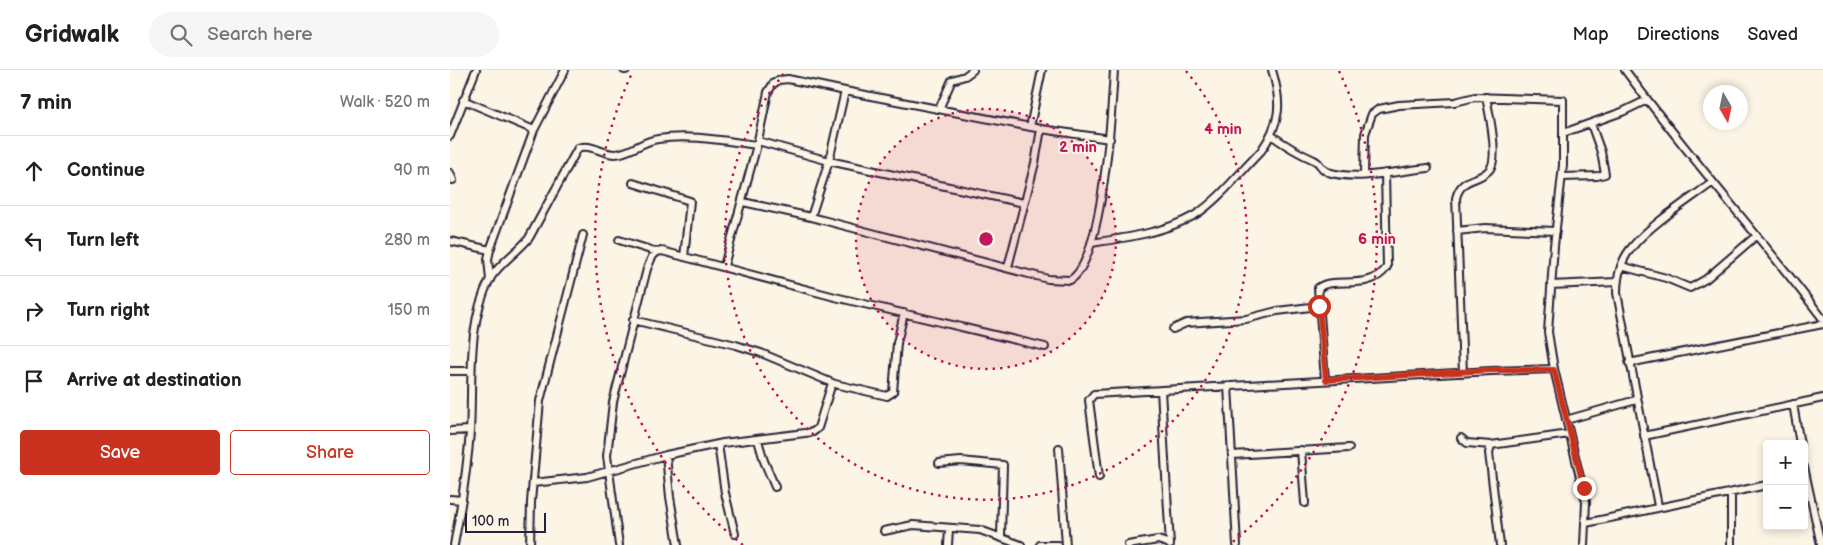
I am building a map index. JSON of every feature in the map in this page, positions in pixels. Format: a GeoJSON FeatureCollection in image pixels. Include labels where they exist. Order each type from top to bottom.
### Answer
{"type":"FeatureCollection","features":[{"type":"Feature","properties":{"kind":"street"},"geometry":{"type":"LineString","coordinates":[[450,136],[476,70]]}},
{"type":"Feature","properties":{"kind":"street"},"geometry":{"type":"LineString","coordinates":[[490,280],[488,258],[490,250],[534,130],[564,70]]}},
{"type":"Feature","properties":{"kind":"street"},"geometry":{"type":"LineString","coordinates":[[939,109],[952,80],[965,76],[972,70]]}},
{"type":"Feature","properties":{"kind":"street"},"geometry":{"type":"LineString","coordinates":[[1030,127],[1042,70]]}},
{"type":"Feature","properties":{"kind":"street"},"geometry":{"type":"LineString","coordinates":[[743,202],[812,217],[1048,279],[1070,280],[1080,272],[1091,243],[1110,139],[1114,70]]}},
{"type":"Feature","properties":{"kind":"street"},"geometry":{"type":"LineString","coordinates":[[1091,243],[1128,238],[1165,227],[1195,215],[1261,151],[1271,135],[1278,118],[1279,102],[1272,70]]}},
{"type":"Feature","properties":{"kind":"street"},"geometry":{"type":"LineString","coordinates":[[1625,70],[1712,182],[1722,190],[1756,236],[1823,319]]}},
{"type":"Feature","properties":{"kind":"street"},"geometry":{"type":"LineString","coordinates":[[724,266],[758,143],[768,92],[773,84],[779,80],[798,81],[1030,127],[1110,139]]}},
{"type":"Feature","properties":{"kind":"street"},"geometry":{"type":"LineString","coordinates":[[812,217],[829,161],[844,91]]}},
{"type":"Feature","properties":{"kind":"street"},"geometry":{"type":"LineString","coordinates":[[1364,174],[1365,134],[1372,114],[1379,109],[1399,105],[1456,102],[1486,96],[1561,99],[1563,102],[1562,177],[1548,332],[1554,370],[1586,502],[1584,545]]}},
{"type":"Feature","properties":{"kind":"street"},"geometry":{"type":"LineString","coordinates":[[1463,373],[1457,231],[1458,192],[1465,182],[1486,173],[1493,163],[1486,96]]}},
{"type":"Feature","properties":{"kind":"street"},"geometry":{"type":"LineString","coordinates":[[463,100],[534,130]]}},
{"type":"Feature","properties":{"kind":"street"},"geometry":{"type":"LineString","coordinates":[[1562,133],[1622,112],[1647,100]]}},
{"type":"Feature","properties":{"kind":"street"},"geometry":{"type":"LineString","coordinates":[[1562,177],[1605,174],[1601,152],[1591,124]]}},
{"type":"Feature","properties":{"kind":"street"},"geometry":{"type":"LineString","coordinates":[[1008,267],[1035,164],[1041,129]]}},
{"type":"Feature","properties":{"kind":"street"},"geometry":{"type":"LineString","coordinates":[[1271,135],[1297,153],[1314,160],[1325,171],[1356,175],[1428,168]]}},
{"type":"Feature","properties":{"kind":"street"},"geometry":{"type":"LineString","coordinates":[[454,545],[462,500],[470,430],[470,371],[480,308],[490,280],[528,238],[578,148],[583,146],[606,154],[617,154],[655,139],[682,137],[758,143],[829,161],[1024,203]]}},
{"type":"Feature","properties":{"kind":"street"},"geometry":{"type":"LineString","coordinates":[[1326,380],[1317,291],[1321,285],[1356,284],[1374,277],[1387,266],[1385,172]]}},
{"type":"Feature","properties":{"kind":"street"},"geometry":{"type":"LineString","coordinates":[[1658,506],[1629,363],[1617,293],[1617,282],[1621,266],[1632,246],[1712,182]]}},
{"type":"Feature","properties":{"kind":"street"},"geometry":{"type":"LineString","coordinates":[[633,183],[690,201],[684,257]]}},
{"type":"Feature","properties":{"kind":"street"},"geometry":{"type":"LineString","coordinates":[[1457,231],[1485,228],[1556,231]]}},
{"type":"Feature","properties":{"kind":"street"},"geometry":{"type":"LineString","coordinates":[[530,545],[531,502],[540,401],[546,386],[562,314],[583,235]]}},
{"type":"Feature","properties":{"kind":"street"},"geometry":{"type":"LineString","coordinates":[[1621,266],[1666,278],[1690,288],[1706,279],[1756,236]]}},
{"type":"Feature","properties":{"kind":"street"},"geometry":{"type":"LineString","coordinates":[[619,240],[657,252],[724,266],[834,297],[1045,347]]}},
{"type":"Feature","properties":{"kind":"street"},"geometry":{"type":"LineString","coordinates":[[450,241],[490,250]]}},
{"type":"Feature","properties":{"kind":"street"},"geometry":{"type":"LineString","coordinates":[[619,545],[607,456],[613,402],[647,269],[652,257],[657,252]]}},
{"type":"Feature","properties":{"kind":"street"},"geometry":{"type":"LineString","coordinates":[[1551,285],[1617,282]]}},
{"type":"Feature","properties":{"kind":"street"},"geometry":{"type":"LineString","coordinates":[[1174,329],[1186,322],[1246,319],[1277,311],[1319,306]]}},
{"type":"Feature","properties":{"kind":"street"},"geometry":{"type":"LineString","coordinates":[[633,320],[691,333],[753,351],[832,383],[891,395],[897,343],[904,313]]}},
{"type":"Feature","properties":{"kind":"street"},"geometry":{"type":"LineString","coordinates":[[1629,363],[1823,324]]}},
{"type":"Feature","properties":{"kind":"street"},"geometry":{"type":"LineString","coordinates":[[1099,477],[1090,400],[1091,396],[1099,393],[1463,373],[1554,370]]}},
{"type":"Feature","properties":{"kind":"street"},"geometry":{"type":"LineString","coordinates":[[450,371],[470,371]]}},
{"type":"Feature","properties":{"kind":"street"},"geometry":{"type":"LineString","coordinates":[[533,483],[588,477],[718,444],[795,436],[816,431],[832,383]]}},
{"type":"Feature","properties":{"kind":"street"},"geometry":{"type":"LineString","coordinates":[[1228,386],[1237,545]]}},
{"type":"Feature","properties":{"kind":"street"},"geometry":{"type":"LineString","coordinates":[[1160,390],[1170,545]]}},
{"type":"Feature","properties":{"kind":"street"},"geometry":{"type":"LineString","coordinates":[[1644,436],[1823,398]]}},
{"type":"Feature","properties":{"kind":"street"},"geometry":{"type":"LineString","coordinates":[[1566,420],[1636,400]]}},
{"type":"Feature","properties":{"kind":"street"},"geometry":{"type":"LineString","coordinates":[[1794,404],[1799,440]]}},
{"type":"Feature","properties":{"kind":"street"},"geometry":{"type":"LineString","coordinates":[[450,431],[470,430]]}},
{"type":"Feature","properties":{"kind":"street"},"geometry":{"type":"LineString","coordinates":[[1461,438],[1467,443],[1491,445],[1569,434]]}},
{"type":"Feature","properties":{"kind":"street"},"geometry":{"type":"LineString","coordinates":[[758,440],[764,462],[775,487]]}},
{"type":"Feature","properties":{"kind":"street"},"geometry":{"type":"LineString","coordinates":[[718,444],[725,493],[735,534]]}},
{"type":"Feature","properties":{"kind":"street"},"geometry":{"type":"LineString","coordinates":[[1491,445],[1489,453],[1500,545]]}},
{"type":"Feature","properties":{"kind":"street"},"geometry":{"type":"LineString","coordinates":[[1059,448],[1066,545]]}},
{"type":"Feature","properties":{"kind":"street"},"geometry":{"type":"LineString","coordinates":[[1232,455],[1349,448]]}},
{"type":"Feature","properties":{"kind":"street"},"geometry":{"type":"LineString","coordinates":[[1301,450],[1305,503]]}},
{"type":"Feature","properties":{"kind":"street"},"geometry":{"type":"LineString","coordinates":[[666,456],[670,497],[678,545]]}},
{"type":"Feature","properties":{"kind":"street"},"geometry":{"type":"LineString","coordinates":[[939,464],[970,461],[1003,465],[1001,536]]}},
{"type":"Feature","properties":{"kind":"street"},"geometry":{"type":"LineString","coordinates":[[1807,485],[1821,545]]}},
{"type":"Feature","properties":{"kind":"street"},"geometry":{"type":"LineString","coordinates":[[1586,523],[1658,506],[1763,486]]}},
{"type":"Feature","properties":{"kind":"street"},"geometry":{"type":"LineString","coordinates":[[1731,493],[1731,545]]}},
{"type":"Feature","properties":{"kind":"street"},"geometry":{"type":"LineString","coordinates":[[450,499],[462,500]]}},
{"type":"Feature","properties":{"kind":"street"},"geometry":{"type":"LineString","coordinates":[[884,530],[912,525],[980,530],[1001,536],[1021,545]]}},
{"type":"Feature","properties":{"kind":"street"},"geometry":{"type":"LineString","coordinates":[[948,545],[949,529]]}},
{"type":"Feature","properties":{"kind":"street"},"geometry":{"type":"LineString","coordinates":[[1128,545],[1158,540],[1168,533]]}},
{"type":"Feature","properties":{"kind":"street"},"geometry":{"type":"LineString","coordinates":[[1158,540],[1170,545]]}},
{"type":"Feature","properties":{"kind":"street"},"geometry":{"type":"LineString","coordinates":[[1040,545],[1058,545]]}},
{"type":"Feature","properties":{"kind":"route"},"geometry":{"type":"LineString","coordinates":[[1319,306],[1326,380],[1390,378],[1491,370],[1554,370],[1584,488]]}}]}
